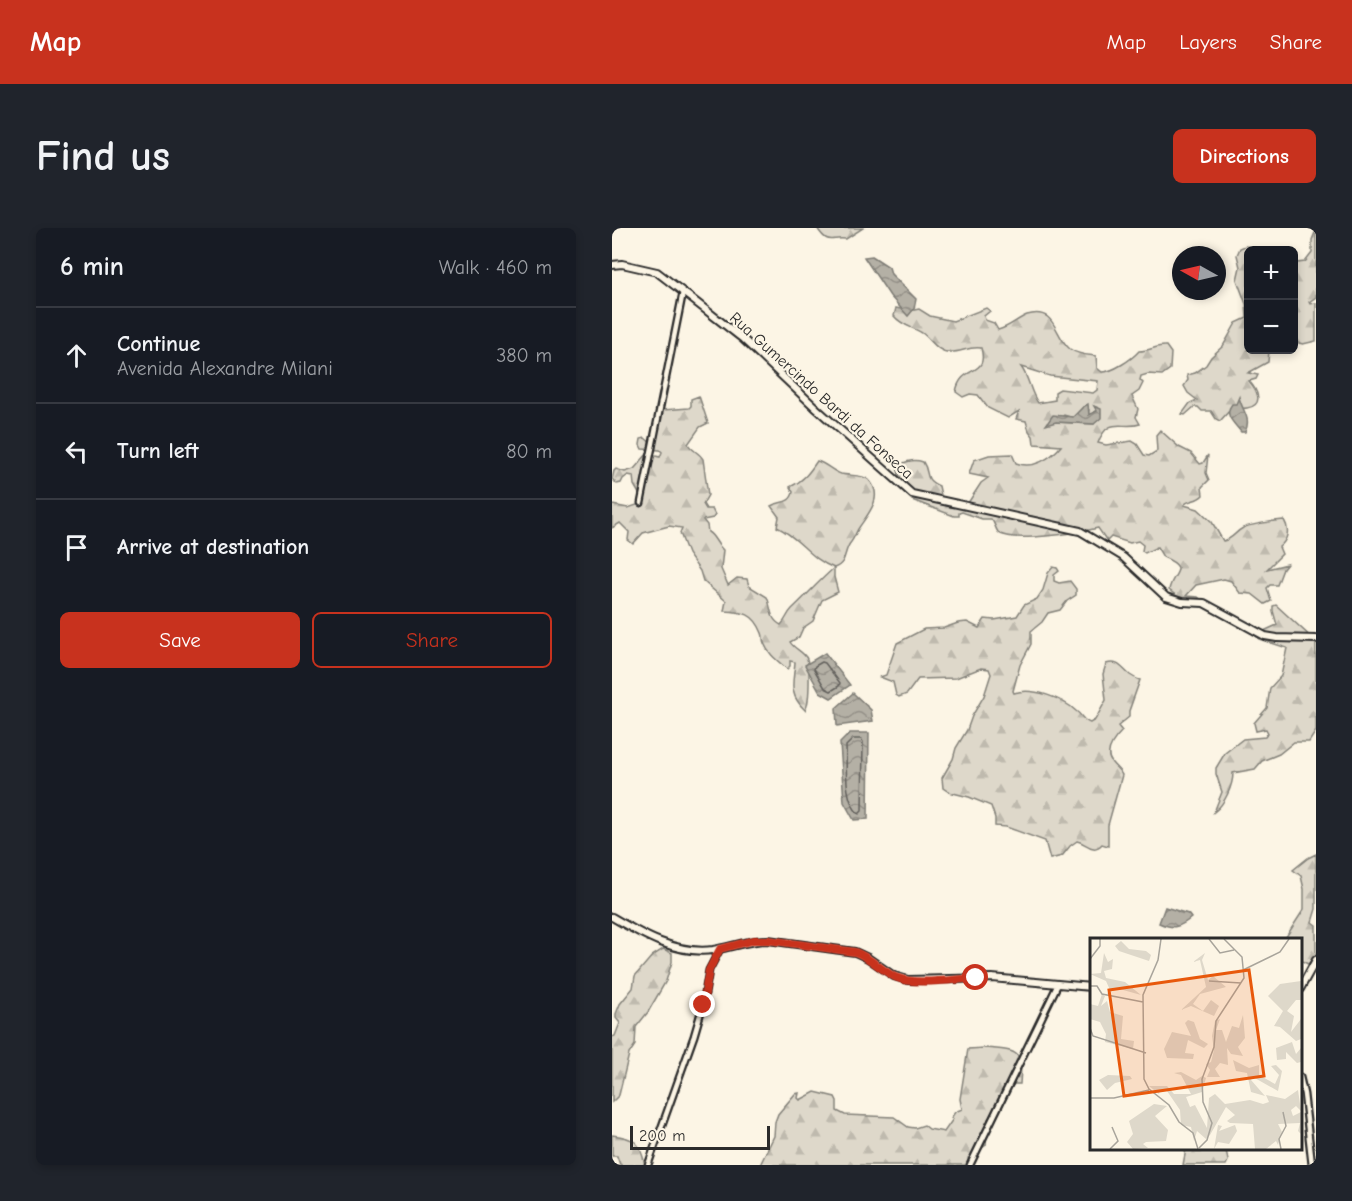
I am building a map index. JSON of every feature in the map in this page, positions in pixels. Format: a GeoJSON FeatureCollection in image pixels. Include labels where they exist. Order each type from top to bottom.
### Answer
{"type":"FeatureCollection","features":[{"type":"Feature","properties":{"kind":"street","name":"Rua Gumercindo Bardi da Fonseca"},"geometry":{"type":"LineString","coordinates":[[612,265],[622,264],[657,272],[743,339],[912,494],[1080,531],[1123,557],[1166,597],[1182,602],[1204,603],[1265,636],[1316,639]]}},
{"type":"Feature","properties":{"kind":"street"},"geometry":{"type":"LineString","coordinates":[[641,503],[683,292]]}},
{"type":"Feature","properties":{"kind":"street"},"geometry":{"type":"LineString","coordinates":[[612,917],[674,947],[691,950],[720,949],[754,940],[768,940],[855,952],[894,976],[908,980],[992,978],[1058,982],[1090,987]]}},
{"type":"Feature","properties":{"kind":"street"},"geometry":{"type":"LineString","coordinates":[[648,1165],[694,1036],[703,1005],[709,970],[720,949]]}},
{"type":"Feature","properties":{"kind":"street"},"geometry":{"type":"LineString","coordinates":[[1301,986],[1316,960]]}},
{"type":"Feature","properties":{"kind":"street"},"geometry":{"type":"LineString","coordinates":[[970,1165],[1058,982]]}},
{"type":"Feature","properties":{"kind":"street"},"geometry":{"type":"LineString","coordinates":[[1301,1084],[1312,1165]]}},
{"type":"Feature","properties":{"kind":"green space"},"geometry":{"type":"Polygon","coordinates":[[[817,228],[863,228],[846,239],[830,240],[824,237],[817,228]]]}},
{"type":"Feature","properties":{"kind":"green space"},"geometry":{"type":"Polygon","coordinates":[[[1316,230],[1316,297],[1309,302],[1310,304],[1316,303],[1316,341],[1303,344],[1298,343],[1298,263],[1305,262],[1312,253],[1312,240],[1316,230]]]}},
{"type":"Feature","properties":{"kind":"green space"},"geometry":{"type":"Polygon","coordinates":[[[1244,246],[1244,299],[1237,280],[1240,267],[1237,255],[1240,248],[1244,246]]]}},
{"type":"Feature","properties":{"kind":"green space"},"geometry":{"type":"Polygon","coordinates":[[[896,308],[910,311],[919,309],[930,316],[953,321],[986,308],[990,311],[984,316],[985,320],[994,323],[998,330],[1027,315],[1037,313],[1049,318],[1070,349],[1080,354],[1096,356],[1097,368],[1102,372],[1122,364],[1139,351],[1166,346],[1171,353],[1170,369],[1162,375],[1141,376],[1140,380],[1143,383],[1139,391],[1132,396],[1138,409],[1136,417],[1140,424],[1111,426],[1102,434],[1098,443],[1106,445],[1132,441],[1137,444],[1144,455],[1149,456],[1157,451],[1156,435],[1160,430],[1179,447],[1191,453],[1200,464],[1208,455],[1206,473],[1209,480],[1202,487],[1203,495],[1184,505],[1198,509],[1212,522],[1223,541],[1246,527],[1284,520],[1287,535],[1279,547],[1282,554],[1267,569],[1287,564],[1277,585],[1270,585],[1267,588],[1271,601],[1265,604],[1252,594],[1240,593],[1231,581],[1224,579],[1196,585],[1186,596],[1198,597],[1203,601],[1181,599],[1169,590],[1178,568],[1163,557],[1157,547],[1145,553],[1142,551],[1143,545],[1138,541],[1130,543],[1111,537],[1107,541],[1098,528],[1046,536],[1016,537],[998,532],[991,519],[982,519],[962,512],[959,516],[954,516],[912,500],[896,483],[901,480],[897,468],[905,462],[923,462],[930,481],[939,486],[942,500],[963,504],[968,503],[981,483],[988,478],[969,474],[974,460],[989,455],[1012,454],[1016,463],[1029,465],[1041,462],[1061,446],[1034,444],[1026,421],[1016,419],[1019,411],[1008,418],[988,408],[978,395],[970,394],[963,397],[956,392],[963,377],[981,363],[981,348],[945,351],[938,348],[922,333],[903,324],[894,316],[896,308]],[[1021,367],[1038,403],[1055,400],[1055,392],[1060,389],[1093,393],[1097,390],[1098,381],[1050,376],[1021,367]],[[1083,407],[1073,418],[1064,415],[1055,422],[1094,424],[1100,409],[1095,407],[1097,411],[1088,415],[1089,410],[1083,407]]]}},
{"type":"Feature","properties":{"kind":"green space"},"geometry":{"type":"Polygon","coordinates":[[[1244,319],[1244,354],[1269,354],[1268,362],[1248,373],[1258,375],[1256,379],[1249,381],[1257,393],[1258,401],[1253,406],[1231,409],[1220,421],[1211,411],[1202,411],[1198,407],[1194,407],[1185,415],[1182,414],[1190,403],[1197,400],[1188,393],[1184,386],[1188,380],[1187,375],[1195,373],[1206,365],[1223,346],[1236,323],[1244,319]]]}},
{"type":"Feature","properties":{"kind":"green space"},"geometry":{"type":"Polygon","coordinates":[[[699,396],[708,423],[700,427],[688,444],[703,459],[708,495],[703,504],[706,509],[712,509],[715,515],[713,518],[703,520],[708,532],[723,550],[721,569],[728,585],[737,578],[747,579],[749,586],[767,597],[774,620],[781,625],[792,609],[834,568],[838,592],[822,600],[813,621],[803,628],[799,637],[790,642],[806,657],[808,663],[809,693],[805,710],[799,704],[794,692],[795,662],[790,661],[787,669],[774,657],[763,641],[763,635],[756,621],[748,615],[724,611],[726,601],[703,581],[700,571],[688,554],[680,533],[682,528],[669,526],[643,533],[633,544],[628,540],[629,532],[620,523],[612,528],[612,505],[628,508],[637,505],[641,497],[634,485],[633,476],[628,475],[617,484],[612,479],[614,471],[616,469],[625,472],[634,469],[647,454],[660,457],[662,452],[660,450],[642,449],[641,439],[645,438],[652,444],[663,410],[689,408],[691,399],[699,396]]]}},
{"type":"Feature","properties":{"kind":"green space"},"geometry":{"type":"Polygon","coordinates":[[[817,461],[841,474],[866,478],[875,492],[871,510],[849,545],[843,560],[834,568],[818,559],[777,527],[779,517],[771,506],[790,499],[793,492],[790,487],[799,482],[817,461]]]}},
{"type":"Feature","properties":{"kind":"green space"},"geometry":{"type":"Polygon","coordinates":[[[1053,567],[1059,571],[1054,575],[1054,581],[1059,583],[1070,581],[1076,589],[1076,595],[1060,610],[1048,613],[1042,622],[1031,631],[1031,644],[1020,665],[1014,693],[1030,691],[1055,698],[1070,706],[1090,723],[1095,720],[1106,700],[1103,674],[1106,664],[1117,664],[1140,680],[1129,717],[1118,726],[1122,731],[1109,750],[1112,763],[1122,775],[1108,825],[1108,846],[1102,844],[1093,848],[1077,841],[1062,856],[1050,859],[1045,841],[1006,827],[995,826],[991,806],[943,788],[942,778],[984,696],[991,674],[989,669],[981,668],[956,678],[918,679],[907,694],[899,697],[896,695],[893,682],[880,677],[886,675],[897,643],[924,629],[944,628],[967,622],[979,628],[985,619],[994,620],[1017,616],[1024,605],[1037,599],[1053,567]]]}},
{"type":"Feature","properties":{"kind":"green space"},"geometry":{"type":"Polygon","coordinates":[[[1276,605],[1312,638],[1316,639],[1316,731],[1309,742],[1294,742],[1279,754],[1262,761],[1255,769],[1233,773],[1228,794],[1214,812],[1222,792],[1216,768],[1225,753],[1243,739],[1265,737],[1268,733],[1266,729],[1256,731],[1254,723],[1267,708],[1270,688],[1281,676],[1287,648],[1259,639],[1255,635],[1277,625],[1273,611],[1273,606],[1276,605]]]}},
{"type":"Feature","properties":{"kind":"green space"},"geometry":{"type":"Polygon","coordinates":[[[1316,854],[1316,909],[1312,922],[1316,925],[1316,955],[1308,964],[1301,960],[1301,938],[1285,938],[1304,909],[1304,889],[1301,876],[1293,870],[1316,854]]]}},
{"type":"Feature","properties":{"kind":"green space"},"geometry":{"type":"Polygon","coordinates":[[[663,949],[672,953],[672,962],[666,981],[648,1012],[636,1027],[635,1045],[629,1054],[619,1095],[612,1102],[612,1037],[615,1036],[620,1023],[616,1014],[620,1004],[633,988],[635,976],[652,956],[663,949]]]}},
{"type":"Feature","properties":{"kind":"green space"},"geometry":{"type":"Polygon","coordinates":[[[968,1049],[1011,1051],[1016,1054],[1020,1064],[1020,1084],[1014,1084],[1001,1099],[997,1112],[988,1119],[986,1145],[968,1158],[969,1165],[760,1165],[774,1136],[778,1114],[795,1094],[799,1093],[800,1100],[815,1092],[835,1097],[837,1111],[845,1115],[894,1117],[908,1127],[915,1128],[924,1125],[929,1129],[944,1132],[955,1112],[962,1109],[960,1099],[968,1049]]]}},
{"type":"Feature","properties":{"kind":"green space"},"geometry":{"type":"Polygon","coordinates":[[[612,1135],[636,1142],[645,1165],[620,1165],[617,1156],[612,1156],[612,1135]]]}},
{"type":"Feature","properties":{"kind":"green space"},"geometry":{"type":"Polygon","coordinates":[[[1186,1150],[1226,1150],[1228,1161],[1226,1165],[1183,1165],[1186,1150]]]}},
{"type":"Feature","properties":{"kind":"water"},"geometry":{"type":"Polygon","coordinates":[[[872,256],[889,267],[891,274],[916,299],[914,309],[908,316],[890,296],[864,257],[872,256]]]}},
{"type":"Feature","properties":{"kind":"water"},"geometry":{"type":"Polygon","coordinates":[[[1239,397],[1247,418],[1245,432],[1241,432],[1229,415],[1232,404],[1236,404],[1239,397]]]}},
{"type":"Feature","properties":{"kind":"water"},"geometry":{"type":"Polygon","coordinates":[[[1088,404],[1089,415],[1097,411],[1094,406],[1101,409],[1101,418],[1094,424],[1056,422],[1046,425],[1053,415],[1073,417],[1088,404]]]}},
{"type":"Feature","properties":{"kind":"water"},"geometry":{"type":"Polygon","coordinates":[[[825,653],[850,685],[831,698],[820,692],[805,665],[825,653]]]}},
{"type":"Feature","properties":{"kind":"water"},"geometry":{"type":"Polygon","coordinates":[[[853,693],[871,710],[873,721],[837,726],[836,708],[853,693]]]}},
{"type":"Feature","properties":{"kind":"water"},"geometry":{"type":"Polygon","coordinates":[[[850,733],[869,733],[868,819],[854,820],[844,802],[840,743],[850,733]]]}},
{"type":"Feature","properties":{"kind":"water"},"geometry":{"type":"Polygon","coordinates":[[[1165,907],[1188,914],[1191,918],[1176,926],[1159,923],[1165,907]]]}},
{"type":"Feature","properties":{"kind":"route"},"geometry":{"type":"LineString","coordinates":[[703,1005],[709,970],[720,949],[754,940],[855,952],[894,976],[908,980],[976,978]]}}]}
